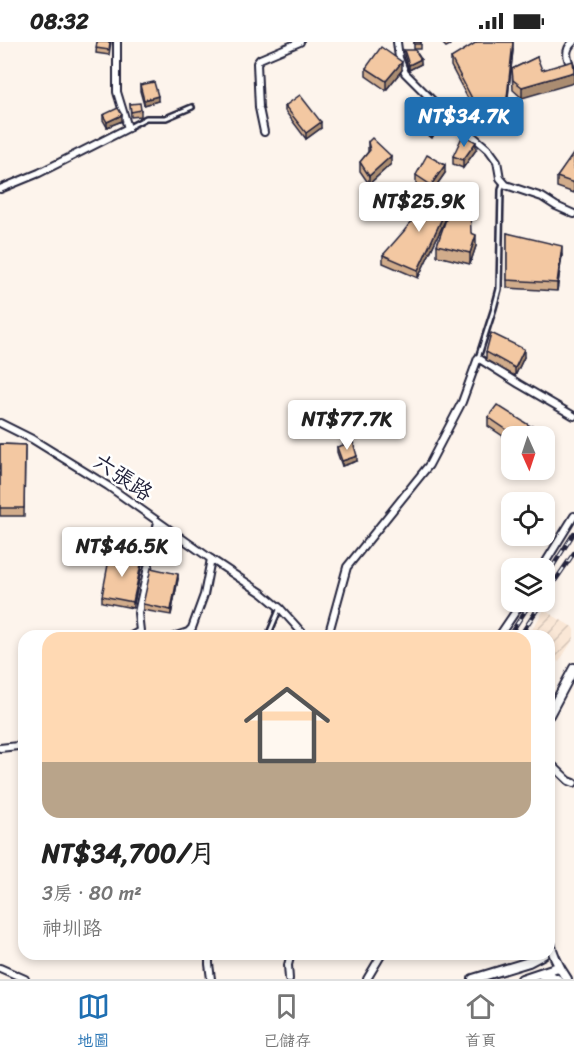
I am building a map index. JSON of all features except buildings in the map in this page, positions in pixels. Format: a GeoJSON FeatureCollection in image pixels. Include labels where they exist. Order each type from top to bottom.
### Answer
{"type":"FeatureCollection","features":[{"type":"Feature","properties":{"kind":"street"},"geometry":{"type":"LineString","coordinates":[[0,189],[39,173],[128,128],[117,92],[117,42]]}},
{"type":"Feature","properties":{"kind":"street"},"geometry":{"type":"LineString","coordinates":[[264,132],[259,108],[257,63],[260,59],[300,42]]}},
{"type":"Feature","properties":{"kind":"street"},"geometry":{"type":"LineString","coordinates":[[398,42],[399,58],[405,73],[440,108],[493,154],[503,183],[542,197],[556,207],[574,214]]}},
{"type":"Feature","properties":{"kind":"street"},"geometry":{"type":"LineString","coordinates":[[573,42],[566,54],[574,74]]}},
{"type":"Feature","properties":{"kind":"street"},"geometry":{"type":"LineString","coordinates":[[330,630],[347,567],[402,496],[426,470],[462,402],[477,358],[574,416]]}},
{"type":"Feature","properties":{"kind":"street","name":"六張路"},"geometry":{"type":"LineString","coordinates":[[0,423],[42,445],[136,505],[211,560],[262,593],[280,608],[300,630]]}},
{"type":"Feature","properties":{"kind":"street"},"geometry":{"type":"LineString","coordinates":[[548,558],[574,516]]}},
{"type":"Feature","properties":{"kind":"street"},"geometry":{"type":"LineString","coordinates":[[140,630],[138,613],[158,522]]}},
{"type":"Feature","properties":{"kind":"street"},"geometry":{"type":"LineString","coordinates":[[190,630],[204,595],[211,560]]}},
{"type":"Feature","properties":{"kind":"street"},"geometry":{"type":"LineString","coordinates":[[504,630],[516,612]]}},
{"type":"Feature","properties":{"kind":"street"},"geometry":{"type":"LineString","coordinates":[[555,705],[572,678],[574,668]]}},
{"type":"Feature","properties":{"kind":"street"},"geometry":{"type":"LineString","coordinates":[[0,748],[18,746]]}},
{"type":"Feature","properties":{"kind":"street"},"geometry":{"type":"LineString","coordinates":[[555,768],[574,783]]}},
{"type":"Feature","properties":{"kind":"street"},"geometry":{"type":"LineString","coordinates":[[209,960],[211,979]]}},
{"type":"Feature","properties":{"kind":"street"},"geometry":{"type":"LineString","coordinates":[[289,960],[289,979]]}},
{"type":"Feature","properties":{"kind":"street"},"geometry":{"type":"LineString","coordinates":[[367,979],[378,960]]}},
{"type":"Feature","properties":{"kind":"street"},"geometry":{"type":"LineString","coordinates":[[473,979],[533,960]]}},
{"type":"Feature","properties":{"kind":"street"},"geometry":{"type":"LineString","coordinates":[[553,960],[567,979]]}},
{"type":"Feature","properties":{"kind":"street"},"geometry":{"type":"LineString","coordinates":[[522,979],[558,967]]}},
{"type":"Feature","properties":{"kind":"street"},"geometry":{"type":"LineString","coordinates":[[0,968],[25,979]]}},
{"type":"Feature","properties":{"kind":"street"},"geometry":{"type":"LineString","coordinates":[[534,975],[549,975],[557,979]]}},
{"type":"Feature","properties":{"kind":"lane"},"geometry":{"type":"LineString","coordinates":[[128,128],[146,118],[166,118],[192,107]]}},
{"type":"Feature","properties":{"kind":"lane"},"geometry":{"type":"LineString","coordinates":[[477,358],[499,289],[503,183]]}},
{"type":"Feature","properties":{"kind":"lane"},"geometry":{"type":"LineString","coordinates":[[271,630],[280,608]]}},
{"type":"Feature","properties":{"kind":"shaded area"},"geometry":{"type":"Polygon","coordinates":[[[543,612],[547,612],[574,628],[574,638],[559,662],[555,659],[555,630],[532,630],[543,612]]]}},
{"type":"Feature","properties":{"kind":"railway"},"geometry":{"type":"LineString","coordinates":[[555,563],[574,533]]}},
{"type":"Feature","properties":{"kind":"railway"},"geometry":{"type":"LineString","coordinates":[[555,581],[574,553]]}},
{"type":"Feature","properties":{"kind":"railway"},"geometry":{"type":"LineString","coordinates":[[513,630],[525,612]]}},
{"type":"Feature","properties":{"kind":"railway"},"geometry":{"type":"LineString","coordinates":[[524,630],[536,612]]}}]}
